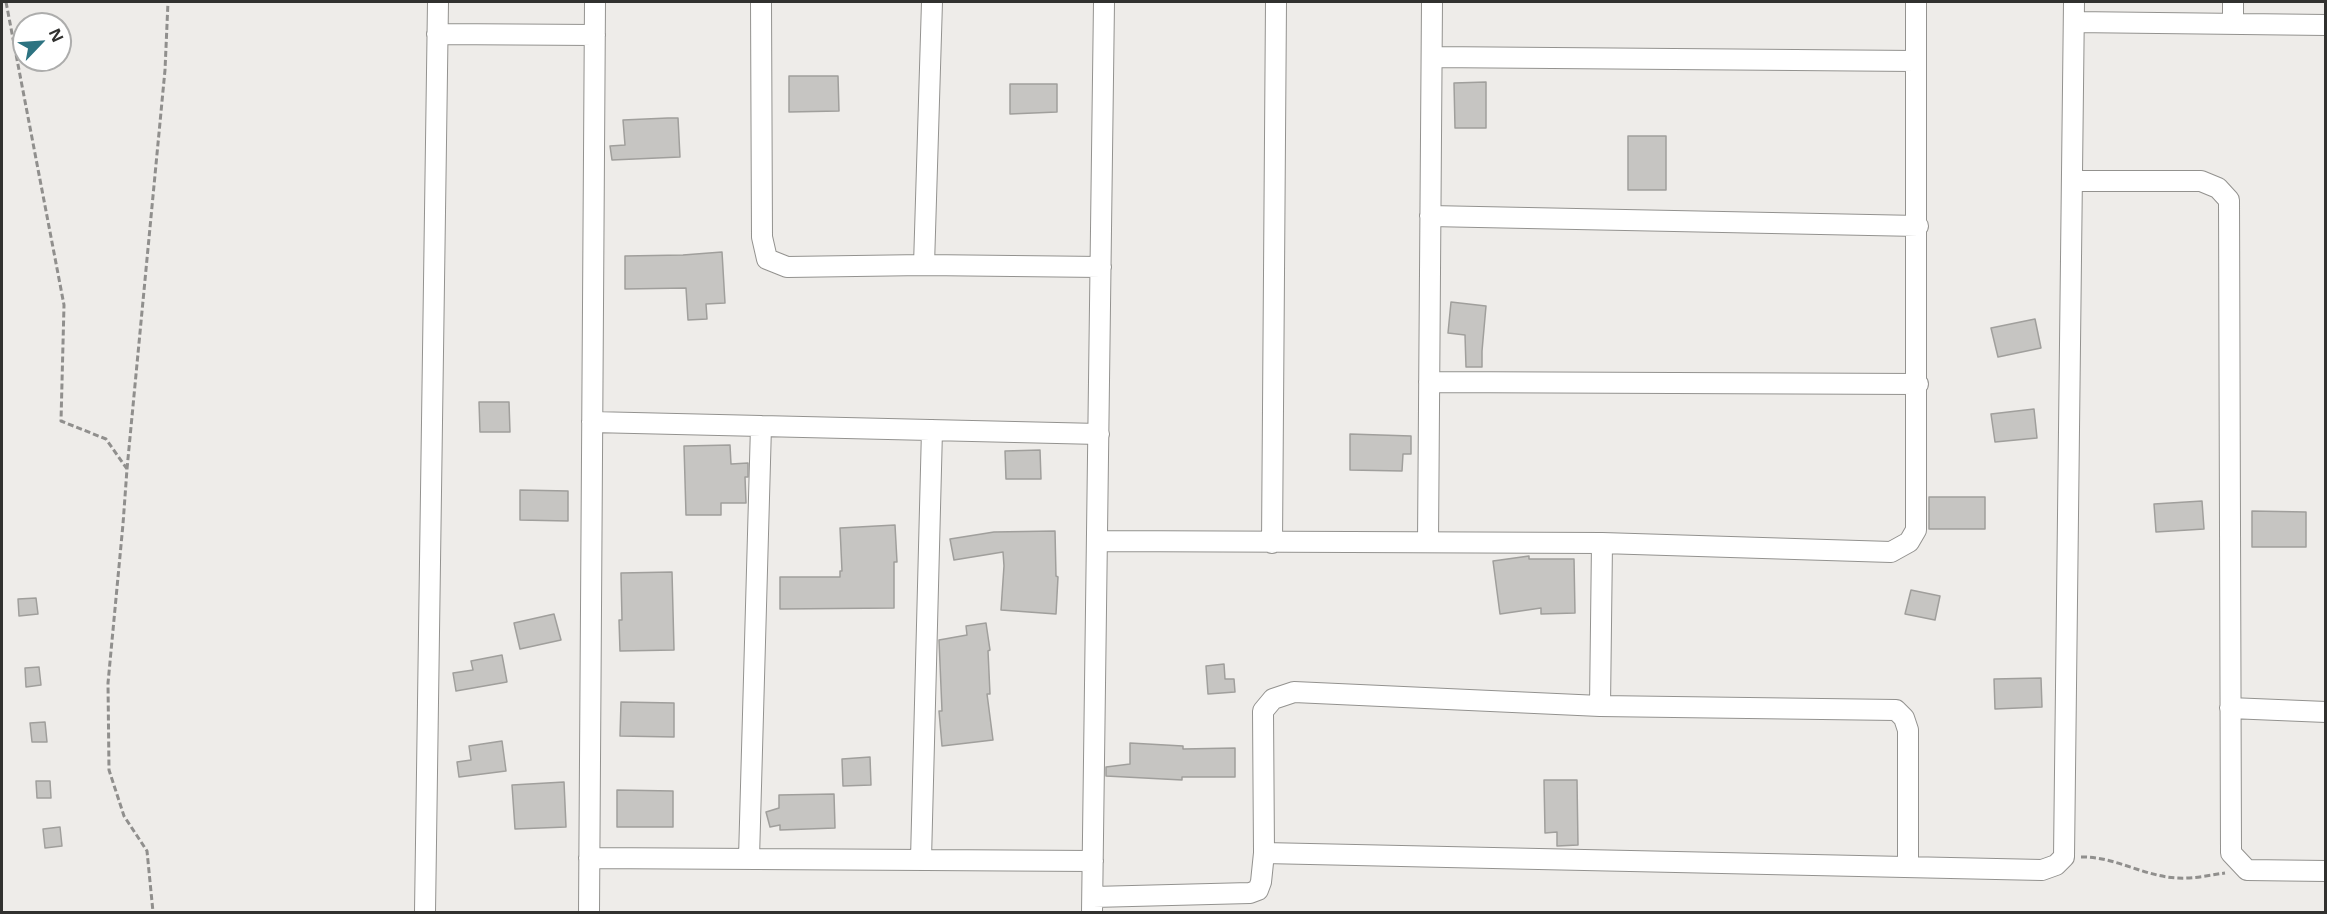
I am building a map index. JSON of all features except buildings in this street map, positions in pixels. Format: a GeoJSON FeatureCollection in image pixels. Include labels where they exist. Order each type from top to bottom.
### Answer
{"type":"FeatureCollection","features":[{"type":"Feature","properties":{"kind":"street"},"geometry":{"type":"LineString","coordinates":[[425,912],[438,2]]}},
{"type":"Feature","properties":{"kind":"street"},"geometry":{"type":"LineString","coordinates":[[589,912],[595,2]]}},
{"type":"Feature","properties":{"kind":"street"},"geometry":{"type":"LineString","coordinates":[[761,2],[762,237],[767,259],[787,267],[924,265],[1101,267]]}},
{"type":"Feature","properties":{"kind":"street"},"geometry":{"type":"LineString","coordinates":[[924,265],[932,2]]}},
{"type":"Feature","properties":{"kind":"street"},"geometry":{"type":"LineString","coordinates":[[1104,2],[1092,905],[1250,893],[1258,890],[1264,853],[1263,711],[1273,699],[1294,692],[1600,706],[1896,710],[1904,718],[1908,730],[1908,867]]}},
{"type":"Feature","properties":{"kind":"street"},"geometry":{"type":"LineString","coordinates":[[1272,543],[1276,2]]}},
{"type":"Feature","properties":{"kind":"street"},"geometry":{"type":"LineString","coordinates":[[1428,542],[1432,2]]}},
{"type":"Feature","properties":{"kind":"street"},"geometry":{"type":"LineString","coordinates":[[1097,541],[1602,543],[1891,552],[1909,542],[1916,530],[1918,384],[1916,2]]}},
{"type":"Feature","properties":{"kind":"street"},"geometry":{"type":"LineString","coordinates":[[1264,853],[2042,870],[2056,866],[2064,857],[2074,2]]}},
{"type":"Feature","properties":{"kind":"street"},"geometry":{"type":"LineString","coordinates":[[2233,2],[2233,24]]}},
{"type":"Feature","properties":{"kind":"street"},"geometry":{"type":"LineString","coordinates":[[2074,22],[2325,25]]}},
{"type":"Feature","properties":{"kind":"street"},"geometry":{"type":"LineString","coordinates":[[437,34],[595,35]]}},
{"type":"Feature","properties":{"kind":"street"},"geometry":{"type":"LineString","coordinates":[[1432,57],[1915,62]]}},
{"type":"Feature","properties":{"kind":"street"},"geometry":{"type":"LineString","coordinates":[[2073,181],[2201,181],[2218,188],[2229,200],[2231,853],[2247,870],[2325,871]]}},
{"type":"Feature","properties":{"kind":"street"},"geometry":{"type":"LineString","coordinates":[[1430,216],[1918,226]]}},
{"type":"Feature","properties":{"kind":"street"},"geometry":{"type":"LineString","coordinates":[[1429,382],[1918,384]]}},
{"type":"Feature","properties":{"kind":"street"},"geometry":{"type":"LineString","coordinates":[[592,422],[1099,434]]}},
{"type":"Feature","properties":{"kind":"street"},"geometry":{"type":"LineString","coordinates":[[749,858],[762,426]]}},
{"type":"Feature","properties":{"kind":"street"},"geometry":{"type":"LineString","coordinates":[[921,859],[933,430]]}},
{"type":"Feature","properties":{"kind":"street"},"geometry":{"type":"LineString","coordinates":[[1600,706],[1602,543]]}},
{"type":"Feature","properties":{"kind":"street"},"geometry":{"type":"LineString","coordinates":[[2230,708],[2325,711]]}},
{"type":"Feature","properties":{"kind":"street"},"geometry":{"type":"LineString","coordinates":[[589,858],[1093,861]]}},
{"type":"Feature","properties":{"kind":"path"},"geometry":{"type":"LineString","coordinates":[[6,2],[64,305],[61,421],[106,439],[127,469]]}},
{"type":"Feature","properties":{"kind":"path"},"geometry":{"type":"LineString","coordinates":[[153,912],[147,851],[124,816],[109,770],[108,683],[165,70],[168,2]]}},
{"type":"Feature","properties":{"kind":"path"},"geometry":{"type":"LineString","coordinates":[[2064,857],[2093,857],[2141,871],[2178,878],[2247,870]]}}]}
